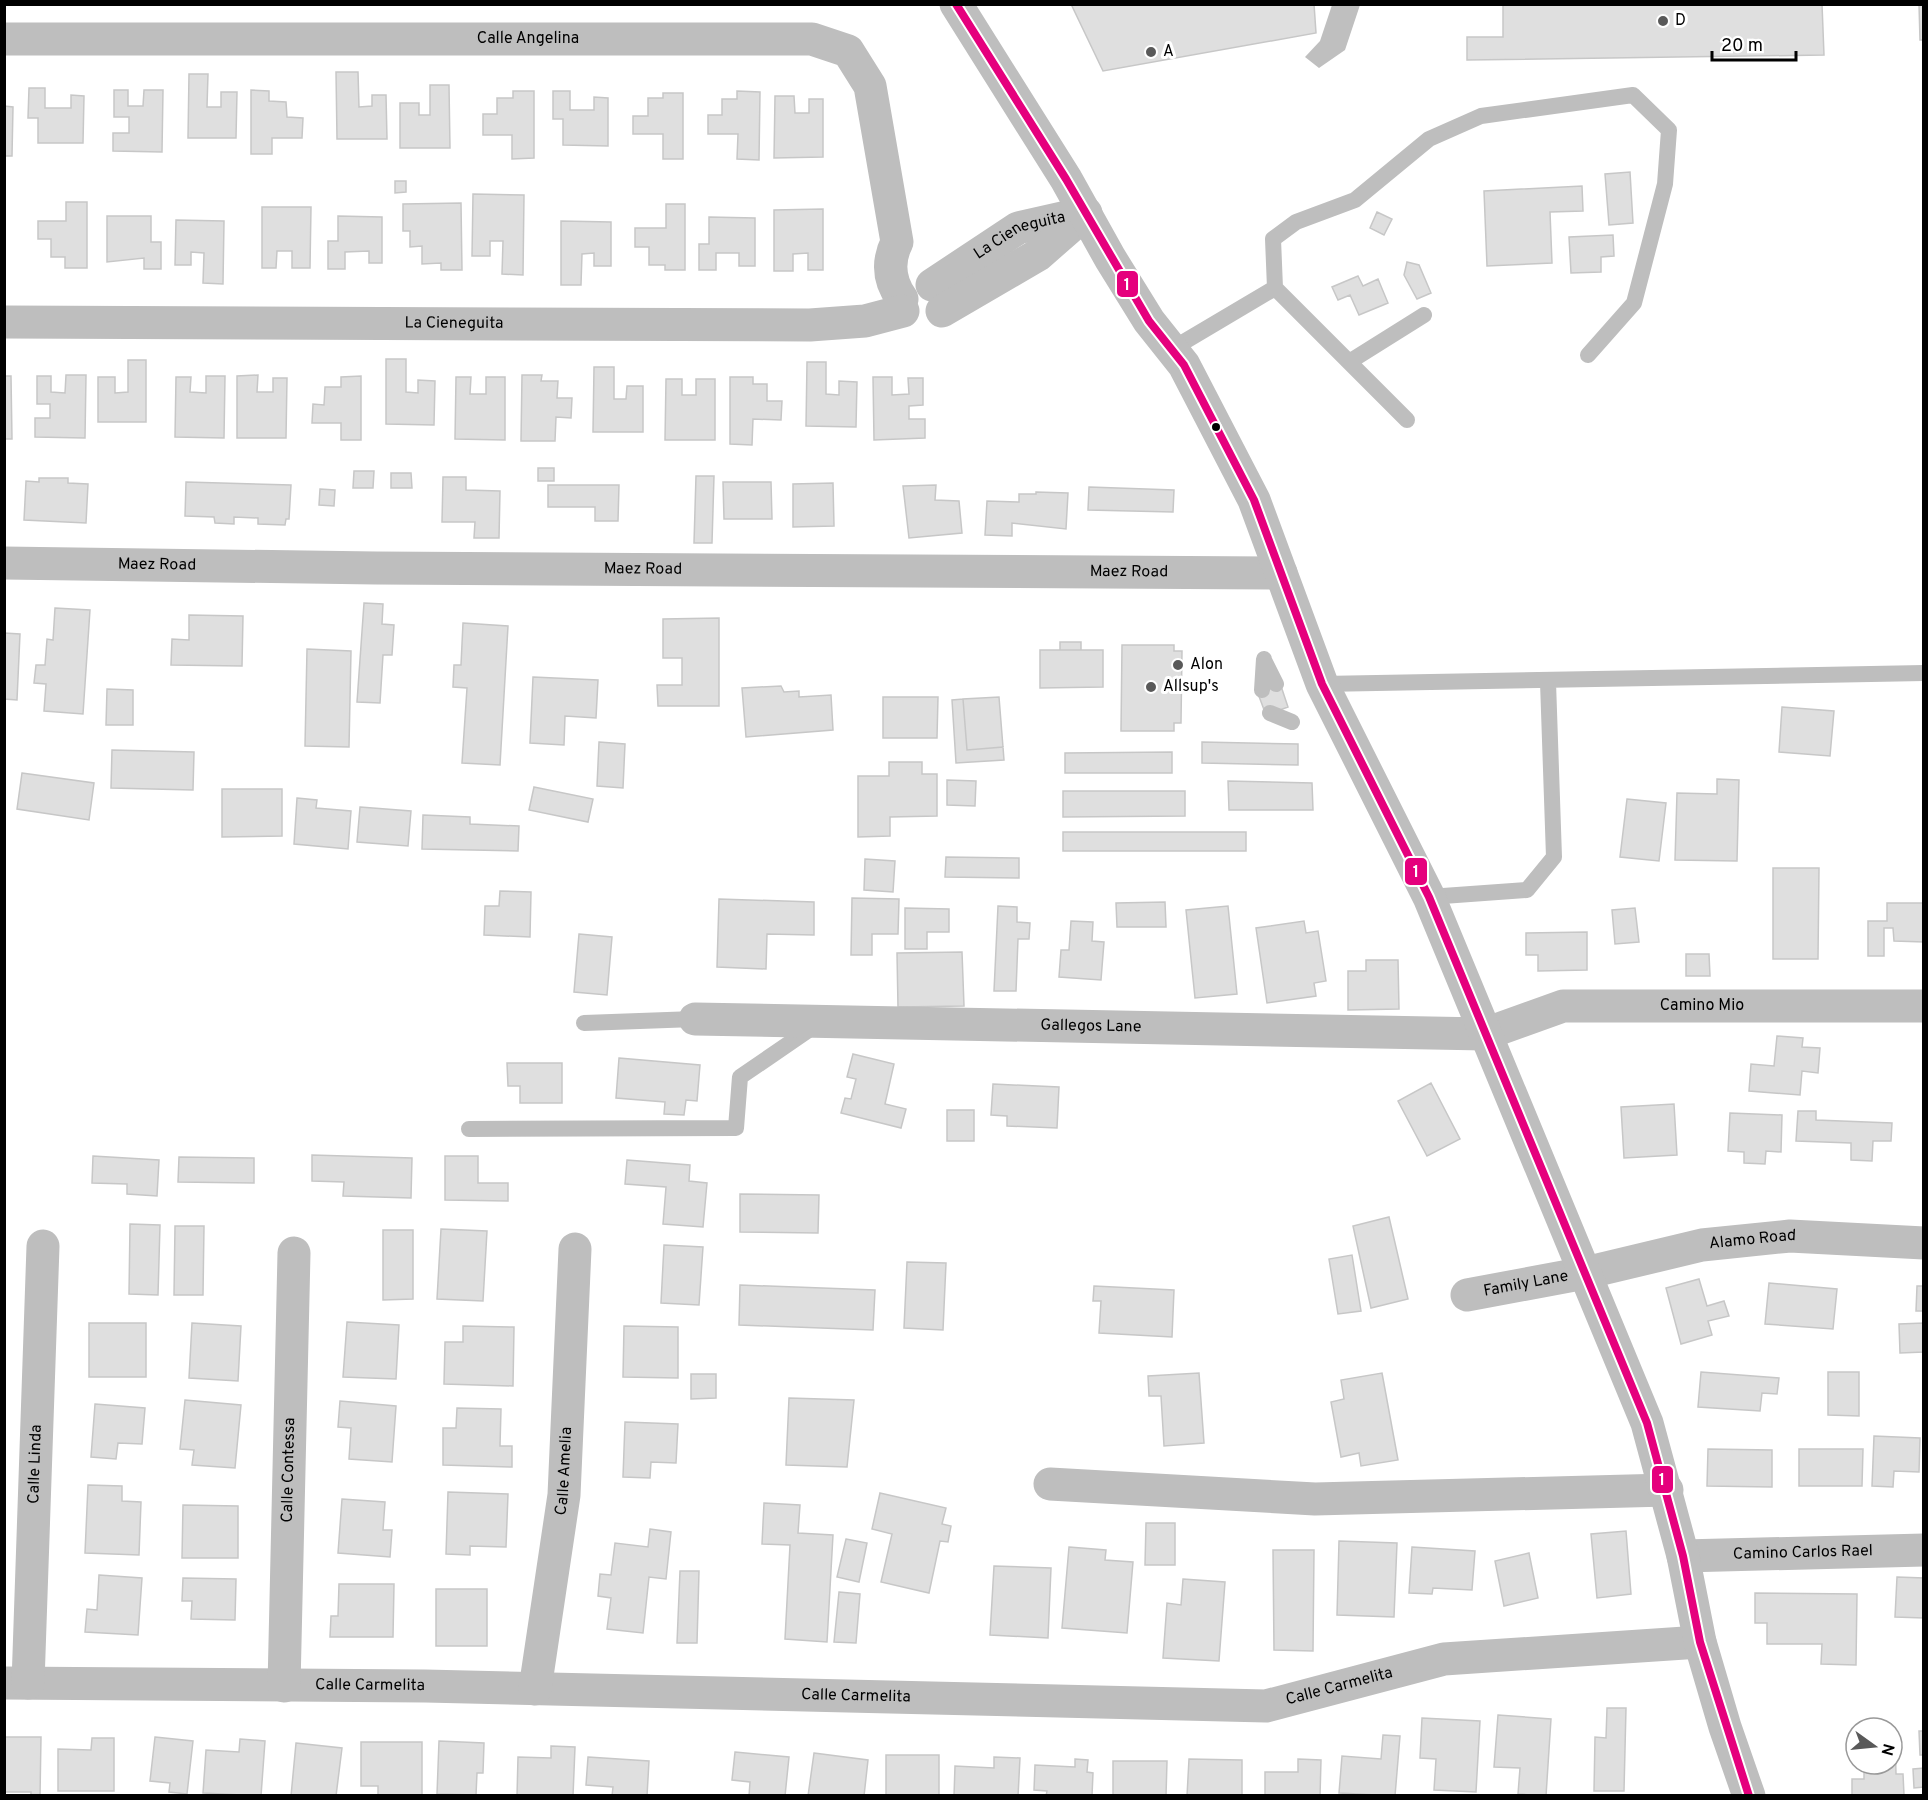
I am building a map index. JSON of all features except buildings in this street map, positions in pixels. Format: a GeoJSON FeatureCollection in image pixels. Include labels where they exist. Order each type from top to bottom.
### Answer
{"type":"FeatureCollection","features":[{"type":"Feature","properties":{"kind":"street"},"geometry":{"type":"LineString","coordinates":[[956,4],[1086,213],[1110,258],[1149,321],[1184,365],[1254,500],[1322,684],[1429,897],[1647,1422],[1683,1556],[1700,1642],[1749,1796]]}},
{"type":"Feature","properties":{"kind":"street","name":"Calle Angelina"},"geometry":{"type":"LineString","coordinates":[[4,39],[812,39],[848,51],[870,86],[897,242],[919,267],[921,298]]}},
{"type":"Feature","properties":{"kind":"street","name":"La Cieneguita"},"geometry":{"type":"LineString","coordinates":[[4,322],[810,325],[865,321],[921,298],[1018,228],[1086,213]]}},
{"type":"Feature","properties":{"kind":"street","name":"Maez Road"},"geometry":{"type":"LineString","coordinates":[[4,563],[376,568],[1281,573]]}},
{"type":"Feature","properties":{"kind":"street","name":"Camino Mio"},"geometry":{"type":"LineString","coordinates":[[1485,1034],[1563,1006],[1923,1006]]}},
{"type":"Feature","properties":{"kind":"street","name":"Gallegos Lane"},"geometry":{"type":"LineString","coordinates":[[695,1019],[1485,1034]]}},
{"type":"Feature","properties":{"kind":"street","name":"Alamo Road"},"geometry":{"type":"LineString","coordinates":[[1585,1273],[1702,1245],[1790,1236],[1923,1243]]}},
{"type":"Feature","properties":{"kind":"street","name":"Calle Linda"},"geometry":{"type":"LineString","coordinates":[[16,1683],[42,1246]]}},
{"type":"Feature","properties":{"kind":"street","name":"Calle Amelia"},"geometry":{"type":"LineString","coordinates":[[535,1689],[564,1495],[575,1249]]}},
{"type":"Feature","properties":{"kind":"street","name":"Calle Contessa"},"geometry":{"type":"LineString","coordinates":[[284,1686],[294,1253]]}},
{"type":"Feature","properties":{"kind":"street","name":"Family Lane"},"geometry":{"type":"LineString","coordinates":[[1467,1295],[1585,1273]]}},
{"type":"Feature","properties":{"kind":"street"},"geometry":{"type":"LineString","coordinates":[[1050,1484],[1315,1499],[1666,1490]]}},
{"type":"Feature","properties":{"kind":"street","name":"Camino Carlos Rael"},"geometry":{"type":"LineString","coordinates":[[1683,1556],[1923,1550]]}},
{"type":"Feature","properties":{"kind":"street","name":"Calle Carmelita"},"geometry":{"type":"LineString","coordinates":[[16,1683],[535,1689],[1266,1706],[1444,1659],[1700,1642]]}},
{"type":"Feature","properties":{"kind":"lane"},"geometry":{"type":"LineString","coordinates":[[1407,420],[1275,288],[1273,239],[1296,222],[1355,200],[1430,139],[1481,116],[1633,95],[1669,130],[1665,184],[1634,303],[1588,355]]}},
{"type":"Feature","properties":{"kind":"lane"},"geometry":{"type":"LineString","coordinates":[[1172,349],[1275,288]]}},
{"type":"Feature","properties":{"kind":"lane"},"geometry":{"type":"LineString","coordinates":[[1349,362],[1424,315]]}},
{"type":"Feature","properties":{"kind":"lane"},"geometry":{"type":"LineString","coordinates":[[1322,684],[1923,674]]}},
{"type":"Feature","properties":{"kind":"lane"},"geometry":{"type":"LineString","coordinates":[[1429,897],[1527,890],[1554,857],[1548,682]]}},
{"type":"Feature","properties":{"kind":"lane"},"geometry":{"type":"LineString","coordinates":[[584,1023],[695,1019]]}},
{"type":"Feature","properties":{"kind":"lane"},"geometry":{"type":"LineString","coordinates":[[469,1129],[736,1128],[740,1077],[821,1021]]}},
{"type":"Feature","properties":{"kind":"shaded area"},"geometry":{"type":"Polygon","coordinates":[[[1332,5],[1360,5],[1345,50],[1319,68],[1305,57],[1320,41],[1332,5]]]}},
{"type":"Feature","properties":{"kind":"transit line","name":"1"},"geometry":{"type":"LineString","coordinates":[[956,4],[1066,179],[1149,321],[1184,365],[1254,500],[1322,684],[1429,897],[1647,1423],[1683,1556],[1700,1642],[1749,1796]]}},
{"type":"Feature","properties":{"kind":"place","name":"D"},"geometry":{"type":"Point","coordinates":[1663,21]}},
{"type":"Feature","properties":{"kind":"place","name":"A"},"geometry":{"type":"Point","coordinates":[1151,52]}},
{"type":"Feature","properties":{"kind":"place","name":"Alon"},"geometry":{"type":"Point","coordinates":[1178,665]}},
{"type":"Feature","properties":{"kind":"place","name":"Allsup's"},"geometry":{"type":"Point","coordinates":[1151,687]}}]}
